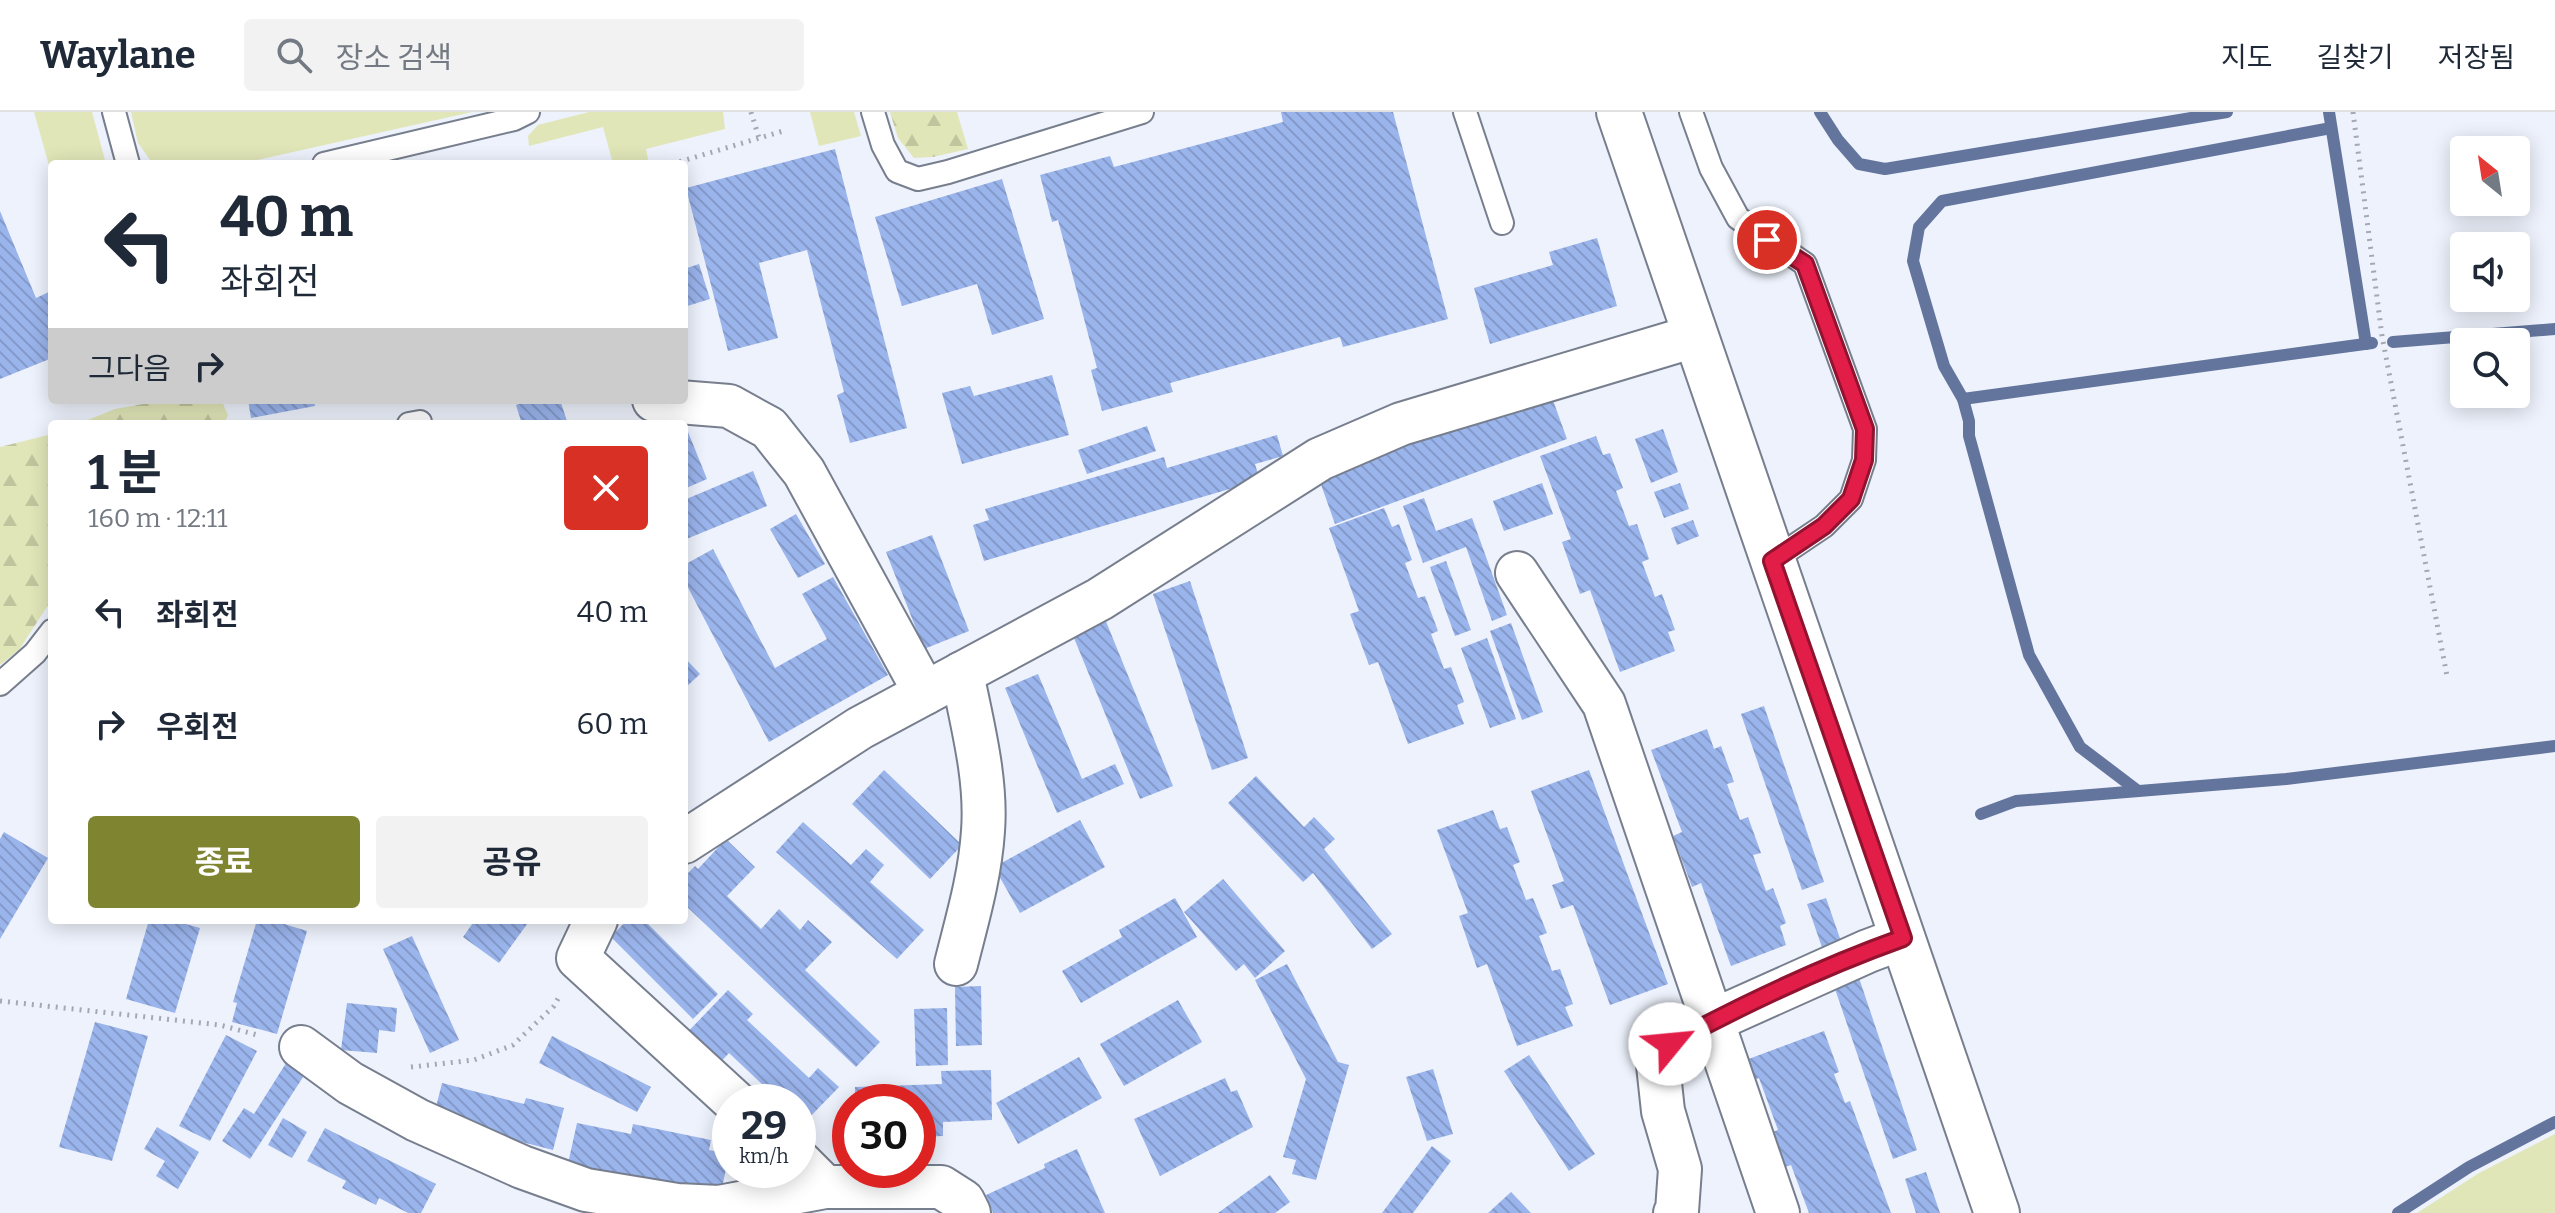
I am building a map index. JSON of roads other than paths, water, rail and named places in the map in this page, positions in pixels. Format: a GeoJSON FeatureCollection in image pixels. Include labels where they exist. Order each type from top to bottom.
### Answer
{"type":"FeatureCollection","features":[{"type":"Feature","properties":{"kind":"street"},"geometry":{"type":"LineString","coordinates":[[1619,112],[1997,1213]]}},
{"type":"Feature","properties":{"kind":"street"},"geometry":{"type":"LineString","coordinates":[[688,839],[860,728],[1100,599],[1320,459],[1401,424],[1695,336]]}},
{"type":"Feature","properties":{"kind":"street"},"geometry":{"type":"LineString","coordinates":[[688,403],[729,406],[769,428],[804,472],[925,693]]}},
{"type":"Feature","properties":{"kind":"street"},"geometry":{"type":"LineString","coordinates":[[1517,573],[1604,704],[1778,1213]]}},
{"type":"Feature","properties":{"kind":"street"},"geometry":{"type":"LineString","coordinates":[[956,964],[976,886],[983,829],[979,758],[962,673]]}},
{"type":"Feature","properties":{"kind":"street"},"geometry":{"type":"LineString","coordinates":[[594,924],[578,958],[715,1084]]}},
{"type":"Feature","properties":{"kind":"street"},"geometry":{"type":"LineString","coordinates":[[1675,1213],[1680,1169],[1663,1111],[1658,1065],[1670,1044],[1712,1021],[1903,938]]}},
{"type":"Feature","properties":{"kind":"street"},"geometry":{"type":"LineString","coordinates":[[301,1047],[350,1083],[417,1120],[522,1167],[586,1190],[677,1205],[719,1207],[772,1188]]}},
{"type":"Feature","properties":{"kind":"street"},"geometry":{"type":"LineString","coordinates":[[816,1174],[941,1187],[963,1201],[969,1213]]}},
{"type":"Feature","properties":{"kind":"lane"},"geometry":{"type":"LineString","coordinates":[[114,112],[127,160]]}},
{"type":"Feature","properties":{"kind":"lane"},"geometry":{"type":"LineString","coordinates":[[341,160],[514,119],[528,112]]}},
{"type":"Feature","properties":{"kind":"lane"},"geometry":{"type":"LineString","coordinates":[[873,112],[883,145],[897,171],[918,179],[1142,112]]}},
{"type":"Feature","properties":{"kind":"lane"},"geometry":{"type":"LineString","coordinates":[[1465,112],[1502,223]]}},
{"type":"Feature","properties":{"kind":"lane"},"geometry":{"type":"LineString","coordinates":[[1691,112],[1711,168],[1738,218],[1805,264],[1865,429],[1864,460],[1851,499],[1824,526],[1772,561]]}},
{"type":"Feature","properties":{"kind":"lane"},"geometry":{"type":"LineString","coordinates":[[0,684],[35,653],[48,636]]}},
{"type":"Feature","properties":{"kind":"waterway"},"geometry":{"type":"LineString","coordinates":[[1820,112],[1838,140],[1859,164],[1885,169],[2227,112]]}},
{"type":"Feature","properties":{"kind":"waterway"},"geometry":{"type":"LineString","coordinates":[[2329,112],[2366,344]]}},
{"type":"Feature","properties":{"kind":"waterway"},"geometry":{"type":"LineString","coordinates":[[2138,791],[2080,747],[2029,655],[1969,436],[1969,421],[1963,399],[1944,366],[1913,261],[1919,227],[1942,201],[2331,128]]}},
{"type":"Feature","properties":{"kind":"waterway"},"geometry":{"type":"LineString","coordinates":[[2393,342],[2555,329]]}},
{"type":"Feature","properties":{"kind":"waterway"},"geometry":{"type":"LineString","coordinates":[[1963,399],[2372,343]]}},
{"type":"Feature","properties":{"kind":"waterway"},"geometry":{"type":"LineString","coordinates":[[1981,814],[2016,801],[2286,779],[2555,746]]}},
{"type":"Feature","properties":{"kind":"waterway"},"geometry":{"type":"LineString","coordinates":[[2398,1213],[2469,1167],[2555,1122]]}}]}
